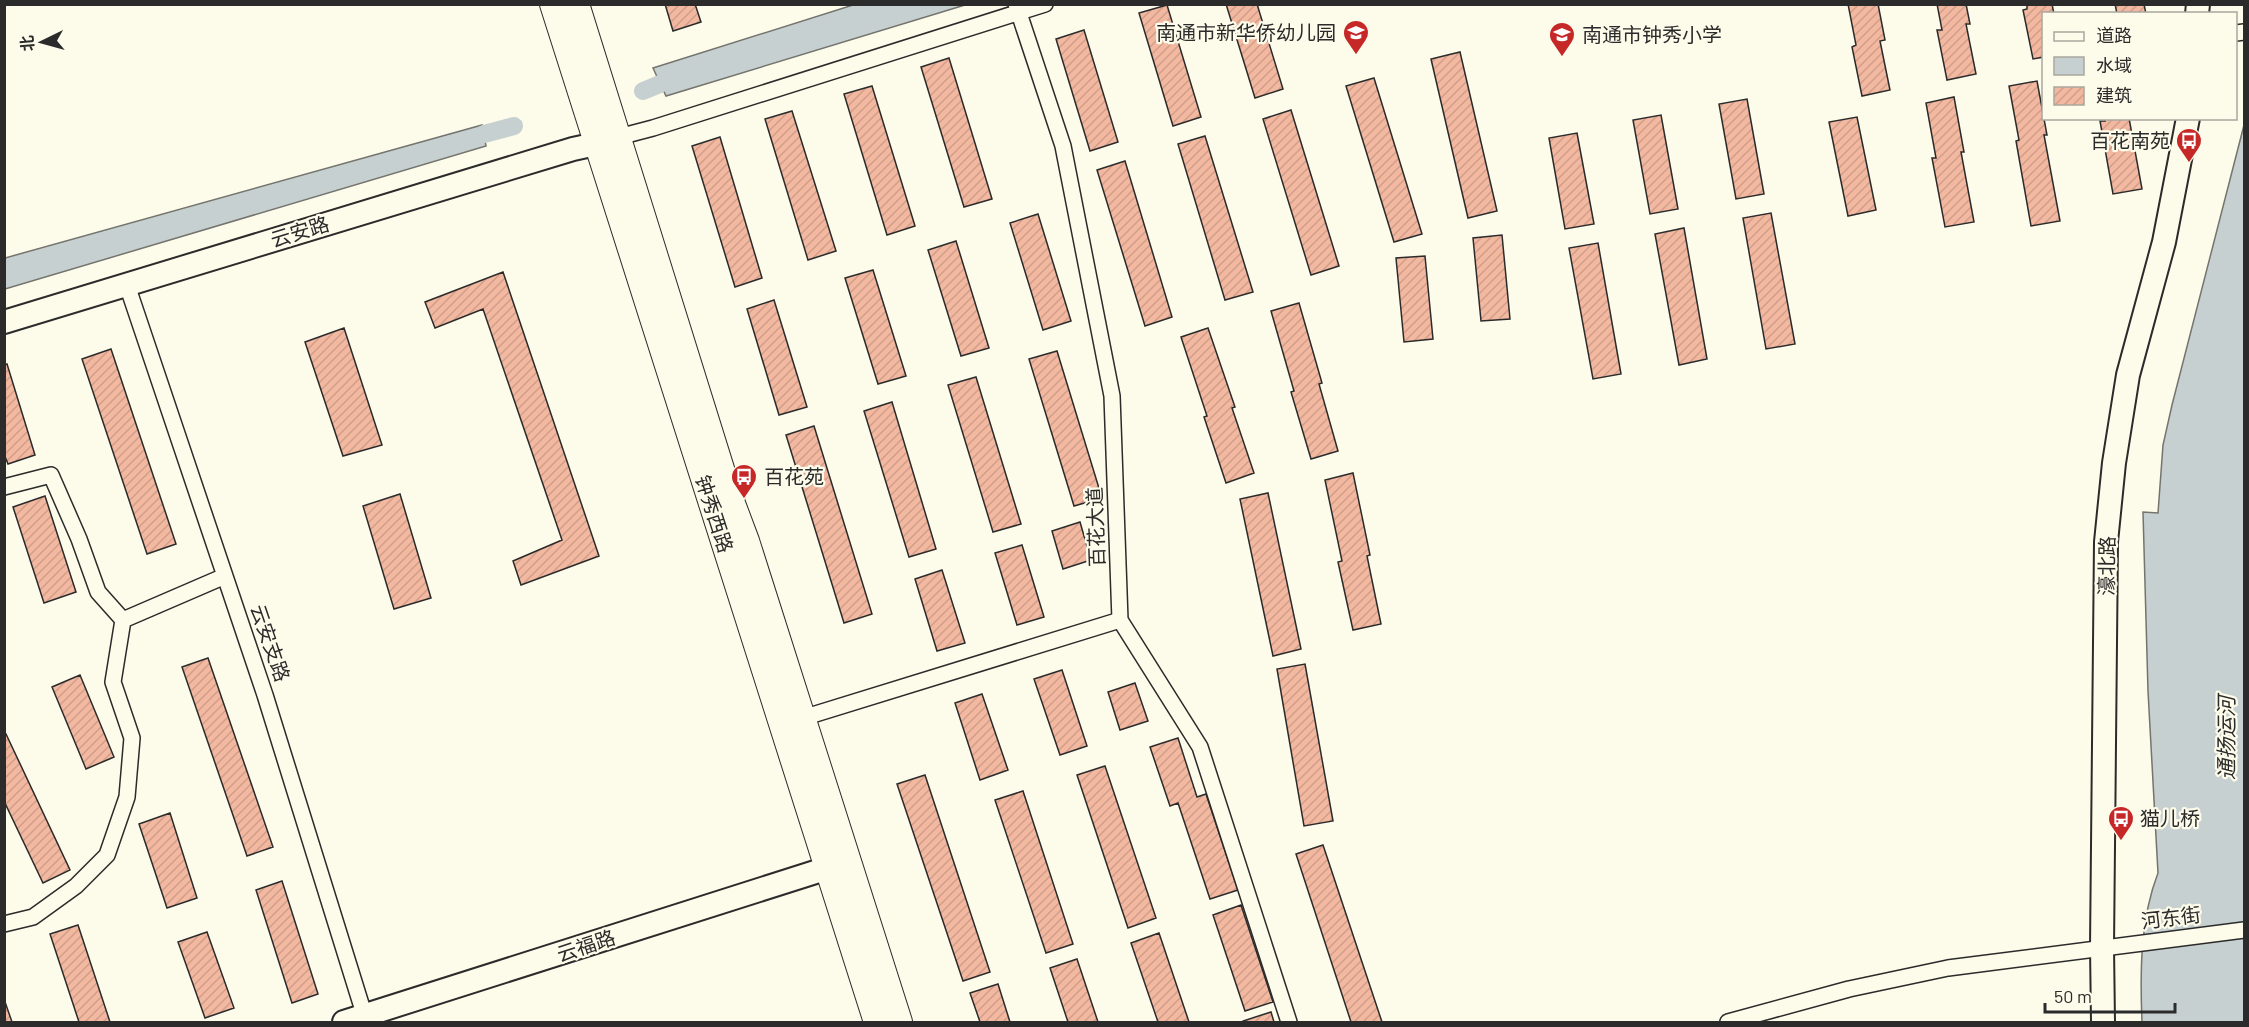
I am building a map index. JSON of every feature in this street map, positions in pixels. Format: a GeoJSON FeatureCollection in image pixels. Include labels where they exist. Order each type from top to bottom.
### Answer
{"type":"FeatureCollection","features":[{"type":"Feature","properties":{"kind":"main road","name":"钟秀西路"},"geometry":{"type":"LineString","coordinates":[[553,4],[608,140]]}},
{"type":"Feature","properties":{"kind":"main road","name":"钟秀西路"},"geometry":{"type":"LineString","coordinates":[[576,4],[608,140],[792,721],[899,1023]]}},
{"type":"Feature","properties":{"kind":"main road","name":"钟秀西路"},"geometry":{"type":"LineString","coordinates":[[792,721],[828,868],[877,1023]]}},
{"type":"Feature","properties":{"kind":"street"},"geometry":{"type":"LineString","coordinates":[[608,140],[653,128],[1017,9],[1045,4]]}},
{"type":"Feature","properties":{"kind":"street","name":"百花大道"},"geometry":{"type":"LineString","coordinates":[[1017,9],[1063,146],[1112,396],[1120,620]]}},
{"type":"Feature","properties":{"kind":"street","name":"濠北路"},"geometry":{"type":"LineString","coordinates":[[2103,1023],[2106,542],[2113,475],[2128,375],[2164,242],[2188,120]]}},
{"type":"Feature","properties":{"kind":"street","name":"云安路"},"geometry":{"type":"LineString","coordinates":[[4,322],[608,140]]}},
{"type":"Feature","properties":{"kind":"street","name":"云安支路"},"geometry":{"type":"LineString","coordinates":[[127,285],[265,695],[355,1020]]}},
{"type":"Feature","properties":{"kind":"street"},"geometry":{"type":"LineString","coordinates":[[4,487],[51,475],[98,592],[123,620]]}},
{"type":"Feature","properties":{"kind":"street"},"geometry":{"type":"LineString","coordinates":[[123,620],[225,576]]}},
{"type":"Feature","properties":{"kind":"street"},"geometry":{"type":"LineString","coordinates":[[4,924],[33,917],[76,886],[107,855],[127,797],[132,738],[113,682],[123,620]]}},
{"type":"Feature","properties":{"kind":"street"},"geometry":{"type":"LineString","coordinates":[[792,721],[1120,620],[1200,747],[1289,1023]]}},
{"type":"Feature","properties":{"kind":"street","name":"云福路"},"geometry":{"type":"LineString","coordinates":[[355,1020],[828,868]]}},
{"type":"Feature","properties":{"kind":"street","name":"河东街"},"geometry":{"type":"LineString","coordinates":[[1728,1023],[1849,989],[1948,968],[2244,930]]}},
{"type":"Feature","properties":{"kind":"water"},"geometry":{"type":"Polygon","coordinates":[[[853,5],[965,5],[666,96],[653,68],[853,5]]]}},
{"type":"Feature","properties":{"kind":"water"},"geometry":{"type":"Polygon","coordinates":[[[482,125],[486,146],[5,289],[5,258],[482,125]]]}},
{"type":"Feature","properties":{"kind":"water","name":"通扬运河"},"geometry":{"type":"Polygon","coordinates":[[[2244,125],[2244,1022],[2142,1022],[2141,965],[2144,927],[2158,873],[2148,691],[2143,512],[2158,513],[2163,445],[2244,125]]]}},
{"type":"Feature","properties":{"kind":"building"},"geometry":{"type":"Polygon","coordinates":[[[665,4],[695,4],[701,22],[673,31],[665,4]]]}},
{"type":"Feature","properties":{"kind":"building"},"geometry":{"type":"Polygon","coordinates":[[[1226,4],[1257,4],[1283,89],[1255,98],[1226,4]]]}},
{"type":"Feature","properties":{"kind":"building"},"geometry":{"type":"Polygon","coordinates":[[[1848,4],[1878,4],[1885,40],[1880,41],[1890,90],[1862,96],[1852,47],[1856,45],[1848,4]]]}},
{"type":"Feature","properties":{"kind":"building"},"geometry":{"type":"Polygon","coordinates":[[[1937,4],[1966,4],[1970,24],[1966,24],[1976,74],[1947,80],[1937,30],[1942,30],[1937,4]]]}},
{"type":"Feature","properties":{"kind":"building"},"geometry":{"type":"Polygon","coordinates":[[[2027,4],[2052,4],[2054,12],[2042,12],[2042,57],[2033,59],[2023,10],[2027,9],[2027,4]]]}},
{"type":"Feature","properties":{"kind":"building"},"geometry":{"type":"Polygon","coordinates":[[[2115,4],[2144,4],[2146,12],[2117,12],[2115,4]]]}},
{"type":"Feature","properties":{"kind":"building"},"geometry":{"type":"Polygon","coordinates":[[[1167,5],[1201,117],[1173,126],[1139,13],[1167,5]]]}},
{"type":"Feature","properties":{"kind":"building"},"geometry":{"type":"Polygon","coordinates":[[[1084,30],[1118,142],[1090,151],[1056,39],[1084,30]]]}},
{"type":"Feature","properties":{"kind":"building"},"geometry":{"type":"Polygon","coordinates":[[[1460,52],[1497,211],[1468,218],[1431,59],[1460,52]]]}},
{"type":"Feature","properties":{"kind":"building"},"geometry":{"type":"Polygon","coordinates":[[[949,58],[992,199],[964,207],[921,67],[949,58]]]}},
{"type":"Feature","properties":{"kind":"building"},"geometry":{"type":"Polygon","coordinates":[[[1374,78],[1422,234],[1394,242],[1346,86],[1374,78]]]}},
{"type":"Feature","properties":{"kind":"building"},"geometry":{"type":"Polygon","coordinates":[[[2037,81],[2042,120],[2044,120],[2047,135],[2044,135],[2060,221],[2031,226],[2009,86],[2037,81]]]}},
{"type":"Feature","properties":{"kind":"building"},"geometry":{"type":"Polygon","coordinates":[[[872,86],[915,226],[887,235],[844,94],[872,86]]]}},
{"type":"Feature","properties":{"kind":"building"},"geometry":{"type":"Polygon","coordinates":[[[1954,97],[1974,222],[1945,227],[1932,158],[1936,158],[1926,103],[1954,97]]]}},
{"type":"Feature","properties":{"kind":"building"},"geometry":{"type":"Polygon","coordinates":[[[1747,99],[1764,194],[1736,199],[1719,104],[1747,99]]]}},
{"type":"Feature","properties":{"kind":"building"},"geometry":{"type":"Polygon","coordinates":[[[1291,110],[1339,266],[1311,275],[1263,119],[1291,110]]]}},
{"type":"Feature","properties":{"kind":"building"},"geometry":{"type":"Polygon","coordinates":[[[792,111],[836,251],[808,260],[765,119],[792,111]]]}},
{"type":"Feature","properties":{"kind":"building"},"geometry":{"type":"Polygon","coordinates":[[[1661,115],[1678,209],[1650,214],[1633,120],[1661,115]]]}},
{"type":"Feature","properties":{"kind":"building"},"geometry":{"type":"Polygon","coordinates":[[[1857,117],[1876,210],[1848,216],[1829,122],[1857,117]]]}},
{"type":"Feature","properties":{"kind":"building"},"geometry":{"type":"Polygon","coordinates":[[[2129,120],[2142,189],[2113,194],[2100,121],[2129,120]]]}},
{"type":"Feature","properties":{"kind":"building"},"geometry":{"type":"Polygon","coordinates":[[[1577,133],[1594,224],[1565,229],[1549,138],[1577,133]]]}},
{"type":"Feature","properties":{"kind":"building"},"geometry":{"type":"Polygon","coordinates":[[[1205,136],[1253,292],[1225,300],[1178,144],[1205,136]]]}},
{"type":"Feature","properties":{"kind":"building"},"geometry":{"type":"Polygon","coordinates":[[[720,137],[762,278],[735,287],[692,146],[720,137]]]}},
{"type":"Feature","properties":{"kind":"building"},"geometry":{"type":"Polygon","coordinates":[[[1125,161],[1172,317],[1145,326],[1097,170],[1125,161]]]}},
{"type":"Feature","properties":{"kind":"building"},"geometry":{"type":"Polygon","coordinates":[[[1771,213],[1795,344],[1766,349],[1743,218],[1771,213]]]}},
{"type":"Feature","properties":{"kind":"building"},"geometry":{"type":"Polygon","coordinates":[[[1038,214],[1071,321],[1043,330],[1010,223],[1038,214]]]}},
{"type":"Feature","properties":{"kind":"building"},"geometry":{"type":"Polygon","coordinates":[[[1684,228],[1707,359],[1679,365],[1655,234],[1684,228]]]}},
{"type":"Feature","properties":{"kind":"building"},"geometry":{"type":"Polygon","coordinates":[[[1502,235],[1510,319],[1481,321],[1473,238],[1502,235]]]}},
{"type":"Feature","properties":{"kind":"building"},"geometry":{"type":"Polygon","coordinates":[[[956,241],[989,348],[961,356],[928,250],[956,241]]]}},
{"type":"Feature","properties":{"kind":"building"},"geometry":{"type":"Polygon","coordinates":[[[1598,243],[1621,374],[1593,379],[1569,248],[1598,243]]]}},
{"type":"Feature","properties":{"kind":"building"},"geometry":{"type":"Polygon","coordinates":[[[1425,256],[1433,339],[1404,342],[1396,258],[1425,256]]]}},
{"type":"Feature","properties":{"kind":"building"},"geometry":{"type":"Polygon","coordinates":[[[873,270],[906,376],[878,384],[845,278],[873,270]]]}},
{"type":"Feature","properties":{"kind":"building"},"geometry":{"type":"Polygon","coordinates":[[[503,272],[599,556],[521,585],[513,561],[562,540],[483,309],[435,328],[425,302],[503,272]]]}},
{"type":"Feature","properties":{"kind":"building"},"geometry":{"type":"Polygon","coordinates":[[[774,300],[807,407],[779,415],[747,309],[774,300]]]}},
{"type":"Feature","properties":{"kind":"building"},"geometry":{"type":"Polygon","coordinates":[[[1299,303],[1322,383],[1319,384],[1338,451],[1311,459],[1291,392],[1294,391],[1271,311],[1299,303]]]}},
{"type":"Feature","properties":{"kind":"building"},"geometry":{"type":"Polygon","coordinates":[[[344,328],[382,445],[343,456],[305,342],[344,328]]]}},
{"type":"Feature","properties":{"kind":"building"},"geometry":{"type":"Polygon","coordinates":[[[1208,328],[1235,407],[1232,408],[1254,473],[1226,483],[1181,337],[1208,328]]]}},
{"type":"Feature","properties":{"kind":"building"},"geometry":{"type":"Polygon","coordinates":[[[111,349],[176,544],[147,554],[82,359],[111,349]]]}},
{"type":"Feature","properties":{"kind":"building"},"geometry":{"type":"Polygon","coordinates":[[[1057,351],[1102,498],[1074,506],[1029,359],[1057,351]]]}},
{"type":"Feature","properties":{"kind":"building"},"geometry":{"type":"Polygon","coordinates":[[[7,364],[35,455],[8,464],[4,454],[4,365],[7,364]]]}},
{"type":"Feature","properties":{"kind":"building"},"geometry":{"type":"Polygon","coordinates":[[[976,377],[1021,524],[993,532],[948,385],[976,377]]]}},
{"type":"Feature","properties":{"kind":"building"},"geometry":{"type":"Polygon","coordinates":[[[892,402],[936,549],[909,557],[864,411],[892,402]]]}},
{"type":"Feature","properties":{"kind":"building"},"geometry":{"type":"Polygon","coordinates":[[[814,426],[872,614],[844,623],[786,435],[814,426]]]}},
{"type":"Feature","properties":{"kind":"building"},"geometry":{"type":"Polygon","coordinates":[[[1353,473],[1381,624],[1353,630],[1338,562],[1342,561],[1325,480],[1353,473]]]}},
{"type":"Feature","properties":{"kind":"building"},"geometry":{"type":"Polygon","coordinates":[[[1268,493],[1301,649],[1273,656],[1240,499],[1268,493]]]}},
{"type":"Feature","properties":{"kind":"building"},"geometry":{"type":"Polygon","coordinates":[[[400,494],[431,598],[394,609],[363,506],[400,494]]]}},
{"type":"Feature","properties":{"kind":"building"},"geometry":{"type":"Polygon","coordinates":[[[45,496],[76,592],[44,603],[13,507],[45,496]]]}},
{"type":"Feature","properties":{"kind":"building"},"geometry":{"type":"Polygon","coordinates":[[[1080,522],[1091,560],[1063,569],[1052,531],[1080,522]]]}},
{"type":"Feature","properties":{"kind":"building"},"geometry":{"type":"Polygon","coordinates":[[[1022,545],[1044,617],[1017,625],[995,553],[1022,545]]]}},
{"type":"Feature","properties":{"kind":"building"},"geometry":{"type":"Polygon","coordinates":[[[942,570],[965,643],[937,651],[915,579],[942,570]]]}},
{"type":"Feature","properties":{"kind":"building"},"geometry":{"type":"Polygon","coordinates":[[[208,658],[273,847],[247,856],[182,667],[208,658]]]}},
{"type":"Feature","properties":{"kind":"building"},"geometry":{"type":"Polygon","coordinates":[[[1305,664],[1333,821],[1304,826],[1277,669],[1305,664]]]}},
{"type":"Feature","properties":{"kind":"building"},"geometry":{"type":"Polygon","coordinates":[[[1062,670],[1087,746],[1060,755],[1034,679],[1062,670]]]}},
{"type":"Feature","properties":{"kind":"building"},"geometry":{"type":"Polygon","coordinates":[[[80,675],[114,757],[86,769],[52,687],[80,675]]]}},
{"type":"Feature","properties":{"kind":"building"},"geometry":{"type":"Polygon","coordinates":[[[1135,683],[1148,721],[1120,730],[1108,692],[1135,683]]]}},
{"type":"Feature","properties":{"kind":"building"},"geometry":{"type":"Polygon","coordinates":[[[982,694],[1008,770],[980,780],[955,703],[982,694]]]}},
{"type":"Feature","properties":{"kind":"building"},"geometry":{"type":"Polygon","coordinates":[[[6,734],[70,870],[43,883],[4,801],[4,735],[6,734]]]}},
{"type":"Feature","properties":{"kind":"building"},"geometry":{"type":"Polygon","coordinates":[[[1178,738],[1197,797],[1206,794],[1238,890],[1210,899],[1178,803],[1170,806],[1150,747],[1178,738]]]}},
{"type":"Feature","properties":{"kind":"building"},"geometry":{"type":"Polygon","coordinates":[[[1105,766],[1156,918],[1128,928],[1077,775],[1105,766]]]}},
{"type":"Feature","properties":{"kind":"building"},"geometry":{"type":"Polygon","coordinates":[[[925,775],[990,972],[963,981],[897,784],[925,775]]]}},
{"type":"Feature","properties":{"kind":"building"},"geometry":{"type":"Polygon","coordinates":[[[1023,791],[1073,944],[1046,953],[995,800],[1023,791]]]}},
{"type":"Feature","properties":{"kind":"building"},"geometry":{"type":"Polygon","coordinates":[[[170,813],[197,898],[167,908],[139,824],[170,813]]]}},
{"type":"Feature","properties":{"kind":"building"},"geometry":{"type":"Polygon","coordinates":[[[1323,845],[1382,1022],[1351,1022],[1296,854],[1323,845]]]}},
{"type":"Feature","properties":{"kind":"building"},"geometry":{"type":"Polygon","coordinates":[[[282,881],[318,994],[292,1003],[256,890],[282,881]]]}},
{"type":"Feature","properties":{"kind":"building"},"geometry":{"type":"Polygon","coordinates":[[[1241,905],[1273,1002],[1245,1011],[1213,915],[1241,905]]]}},
{"type":"Feature","properties":{"kind":"building"},"geometry":{"type":"Polygon","coordinates":[[[78,925],[110,1022],[79,1022],[50,934],[78,925]]]}},
{"type":"Feature","properties":{"kind":"building"},"geometry":{"type":"Polygon","coordinates":[[[207,932],[234,1008],[205,1018],[178,942],[207,932]]]}},
{"type":"Feature","properties":{"kind":"building"},"geometry":{"type":"Polygon","coordinates":[[[1159,933],[1189,1022],[1158,1022],[1131,943],[1159,933]]]}},
{"type":"Feature","properties":{"kind":"building"},"geometry":{"type":"Polygon","coordinates":[[[1077,959],[1098,1022],[1068,1022],[1050,968],[1077,959]]]}},
{"type":"Feature","properties":{"kind":"building"},"geometry":{"type":"Polygon","coordinates":[[[998,984],[1010,1022],[980,1022],[970,993],[998,984]]]}},
{"type":"Feature","properties":{"kind":"building"},"geometry":{"type":"Polygon","coordinates":[[[4,999],[12,1022],[4,1022],[4,999]]]}},
{"type":"Feature","properties":{"kind":"building"},"geometry":{"type":"Polygon","coordinates":[[[1271,1012],[1274,1022],[1243,1022],[1243,1021],[1271,1012]]]}},
{"type":"Feature","properties":{"kind":"waterway"},"geometry":{"type":"LineString","coordinates":[[643,91],[660,84]]}},
{"type":"Feature","properties":{"kind":"waterway"},"geometry":{"type":"LineString","coordinates":[[484,134],[514,126]]}},
{"type":"Feature","properties":{"kind":"place","name":"南通市新华侨幼儿园"},"geometry":{"type":"Point","coordinates":[1356,56]}},
{"type":"Feature","properties":{"kind":"place","name":"南通市钟秀小学"},"geometry":{"type":"Point","coordinates":[1562,58]}},
{"type":"Feature","properties":{"kind":"place","name":"百花南苑"},"geometry":{"type":"Point","coordinates":[2189,164]}},
{"type":"Feature","properties":{"kind":"place","name":"百花苑"},"geometry":{"type":"Point","coordinates":[744,500]}},
{"type":"Feature","properties":{"kind":"place","name":"猫儿桥"},"geometry":{"type":"Point","coordinates":[2121,842]}}]}
